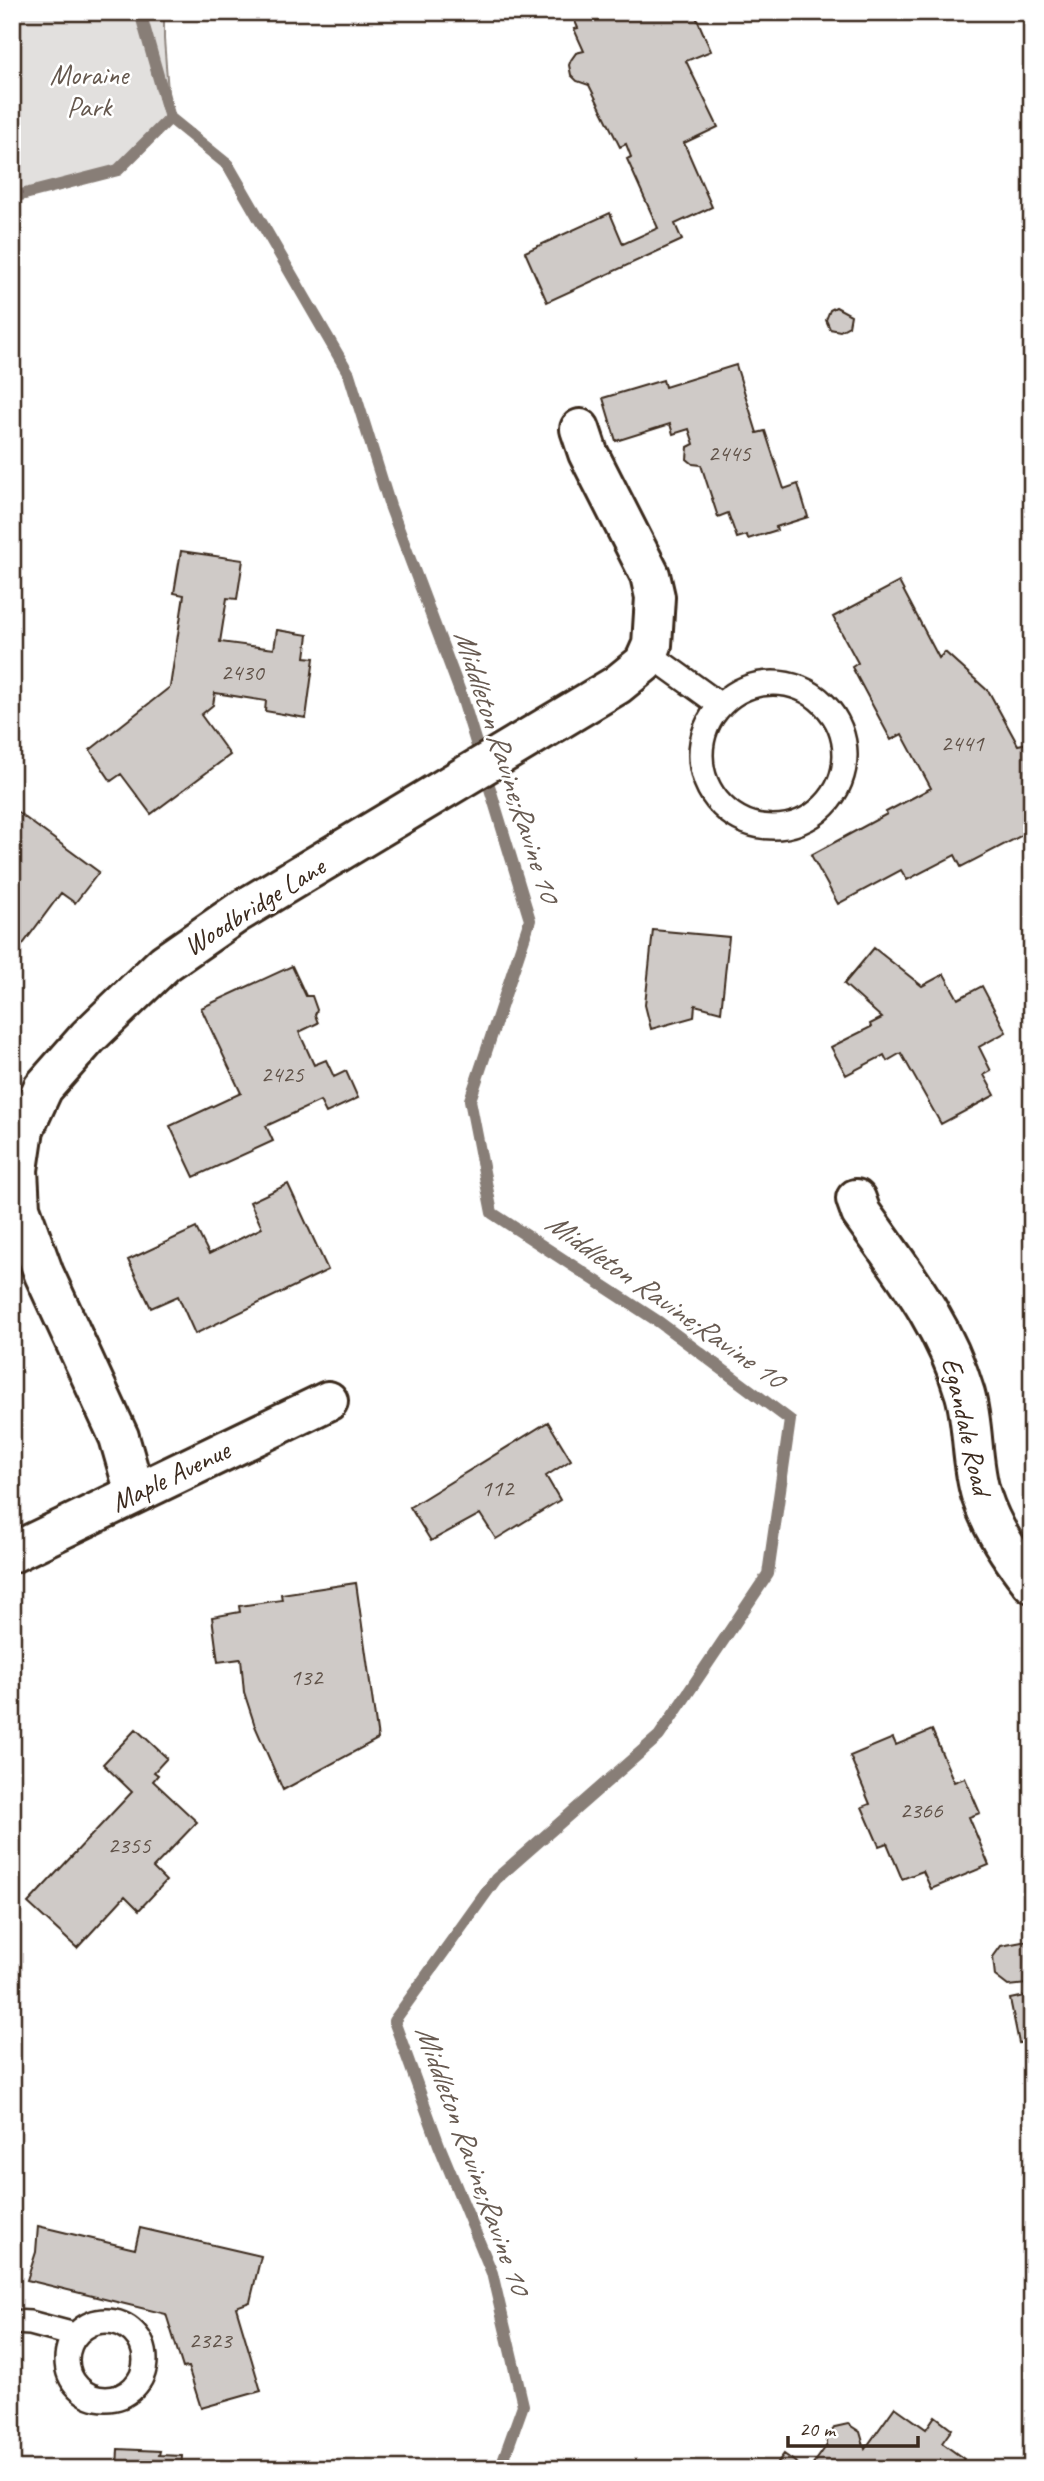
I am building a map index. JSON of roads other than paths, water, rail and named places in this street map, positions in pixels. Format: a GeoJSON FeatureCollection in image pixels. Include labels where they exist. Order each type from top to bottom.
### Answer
{"type":"FeatureCollection","features":[{"type":"Feature","properties":{"kind":"street"},"geometry":{"type":"LineString","coordinates":[[580,429],[588,453],[650,575],[655,597],[652,645],[648,653]]}},
{"type":"Feature","properties":{"kind":"street","name":"Woodbridge Lane"},"geometry":{"type":"LineString","coordinates":[[135,1493],[119,1437],[44,1274],[20,1208],[18,1170],[24,1129],[43,1088],[88,1037],[165,963],[237,913],[617,685],[644,663],[648,653]]}},
{"type":"Feature","properties":{"kind":"street","name":"Egandale Road"},"geometry":{"type":"LineString","coordinates":[[856,1199],[861,1213],[924,1300],[946,1340],[966,1396],[981,1493],[1006,1550],[1032,1583]]}},
{"type":"Feature","properties":{"kind":"street","name":"Maple Avenue"},"geometry":{"type":"LineString","coordinates":[[12,1553],[328,1401]]}},
{"type":"Feature","properties":{"kind":"lane"},"geometry":{"type":"LineString","coordinates":[[648,653],[720,705]]}},
{"type":"Feature","properties":{"kind":"lane"},"geometry":{"type":"LineString","coordinates":[[764,682],[789,684],[812,693],[831,710],[842,733],[846,757],[841,781],[827,803],[810,817],[788,825],[765,827],[743,821],[724,808],[710,790],[702,769],[701,746],[707,724],[720,705],[740,690],[764,682]]}},
{"type":"Feature","properties":{"kind":"lane"},"geometry":{"type":"LineString","coordinates":[[12,2322],[30,2323],[75,2335]]}},
{"type":"Feature","properties":{"kind":"waterway","name":"Middleton Ravine;Ravine 10"},"geometry":{"type":"LineString","coordinates":[[12,201],[17,196],[118,170],[170,118],[140,12]]}},
{"type":"Feature","properties":{"kind":"waterway","name":"Middleton Ravine;Ravine 10"},"geometry":{"type":"LineString","coordinates":[[170,118],[228,165],[349,374],[390,506],[462,697],[530,920],[470,1100],[492,1213],[659,1322],[790,1420],[768,1574],[659,1736],[496,1879],[394,2021],[439,2145],[492,2273],[523,2405],[500,2469]]}},
{"type":"Feature","properties":{"kind":"park label","name":"Moraine Park"},"geometry":{"type":"Point","coordinates":[89,90]}}]}
